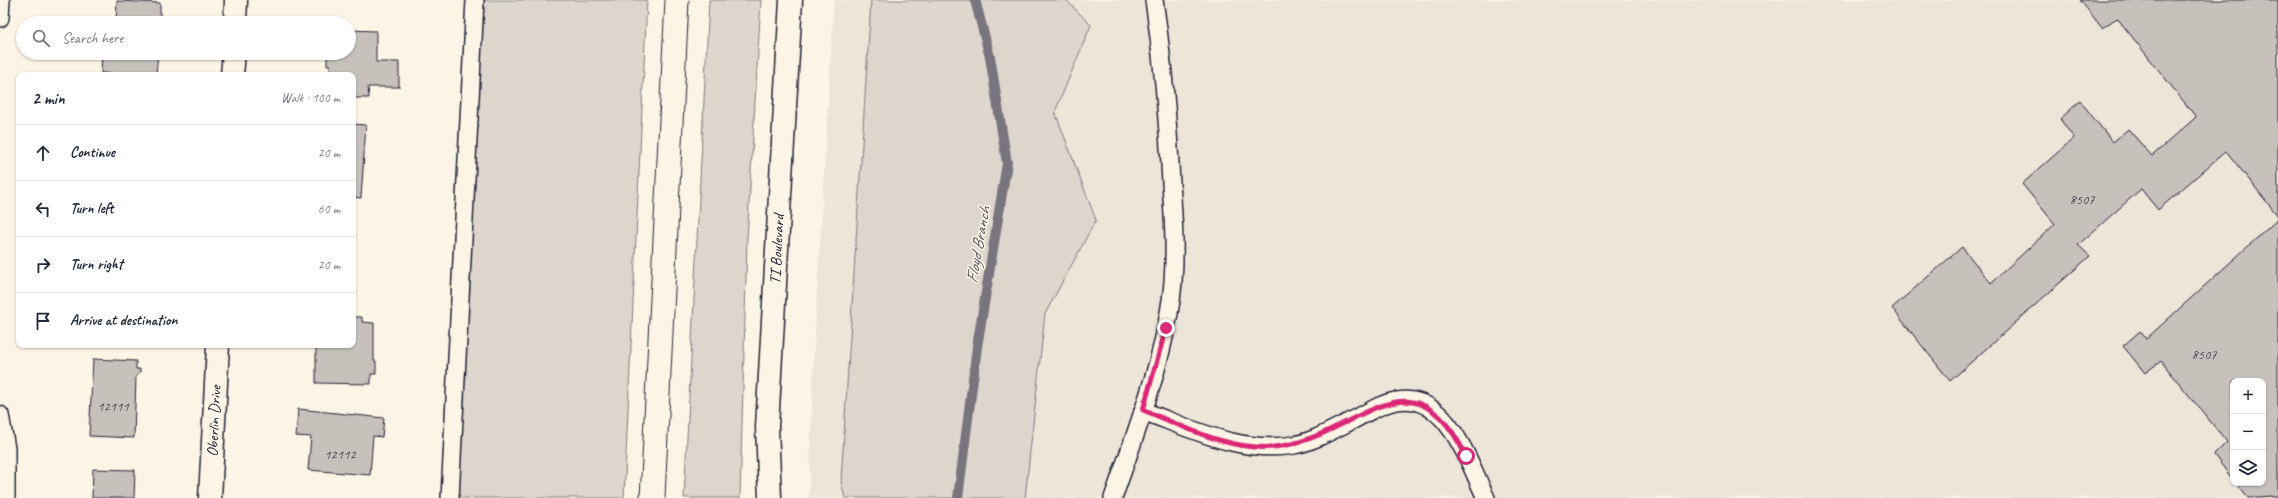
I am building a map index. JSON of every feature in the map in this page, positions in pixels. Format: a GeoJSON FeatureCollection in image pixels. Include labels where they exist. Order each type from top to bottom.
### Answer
{"type":"FeatureCollection","features":[{"type":"Feature","properties":{"kind":"street"},"geometry":{"type":"LineString","coordinates":[[235,16],[236,0]]}},
{"type":"Feature","properties":{"kind":"street","name":"TI Boulevard"},"geometry":{"type":"LineString","coordinates":[[770,498],[767,427],[791,0]]}},
{"type":"Feature","properties":{"kind":"street"},"geometry":{"type":"LineString","coordinates":[[232,72],[233,60]]}},
{"type":"Feature","properties":{"kind":"street","name":"Oberlin Drive"},"geometry":{"type":"LineString","coordinates":[[210,498],[218,348]]}},
{"type":"Feature","properties":{"kind":"lane"},"geometry":{"type":"LineString","coordinates":[[0,18],[1,0]]}},
{"type":"Feature","properties":{"kind":"lane"},"geometry":{"type":"LineString","coordinates":[[450,498],[475,0]]}},
{"type":"Feature","properties":{"kind":"lane"},"geometry":{"type":"LineString","coordinates":[[1113,498],[1143,410],[1170,312],[1174,258],[1164,66],[1154,0]]}},
{"type":"Feature","properties":{"kind":"lane"},"geometry":{"type":"LineString","coordinates":[[1143,410],[1215,438],[1235,444],[1272,447],[1296,445],[1385,404],[1398,400],[1421,402],[1441,416],[1451,428],[1486,498]]}},
{"type":"Feature","properties":{"kind":"lane"},"geometry":{"type":"LineString","coordinates":[[0,415],[6,448],[6,498]]}},
{"type":"Feature","properties":{"kind":"shaded area"},"geometry":{"type":"Polygon","coordinates":[[[466,0],[647,0],[624,498],[441,498],[466,0]]]}},
{"type":"Feature","properties":{"kind":"shaded area"},"geometry":{"type":"Polygon","coordinates":[[[709,0],[761,0],[747,240],[740,498],[684,498],[709,0]]]}},
{"type":"Feature","properties":{"kind":"shaded area"},"geometry":{"type":"Polygon","coordinates":[[[834,0],[2278,0],[2278,498],[809,498],[814,348],[834,0]]]}},
{"type":"Feature","properties":{"kind":"shaded area"},"geometry":{"type":"Polygon","coordinates":[[[871,0],[1066,0],[1091,25],[1055,112],[1096,220],[1045,314],[1025,498],[845,498],[841,481],[871,0]]]}},
{"type":"Feature","properties":{"kind":"building"},"geometry":{"type":"Polygon","coordinates":[[[2080,0],[2278,0],[2278,216],[2226,151],[2158,210],[2141,189],[2078,245],[2090,256],[1950,381],[1892,308],[1962,247],[1991,283],[2055,224],[2022,184],[2074,138],[2060,119],[2080,101],[2113,142],[2128,129],[2152,156],[2196,117],[2117,18],[2102,28],[2080,0]]]}},
{"type":"Feature","properties":{"kind":"building"},"geometry":{"type":"Polygon","coordinates":[[[117,1],[160,3],[160,16],[116,16],[117,1]]]}},
{"type":"Feature","properties":{"kind":"building"},"geometry":{"type":"Polygon","coordinates":[[[356,30],[376,31],[376,62],[399,62],[399,87],[368,87],[369,98],[356,98],[356,72],[330,72],[330,65],[327,65],[327,60],[356,60],[356,30]]]}},
{"type":"Feature","properties":{"kind":"building"},"geometry":{"type":"Polygon","coordinates":[[[102,60],[157,60],[156,72],[101,72],[102,60]]]}},
{"type":"Feature","properties":{"kind":"building"},"geometry":{"type":"Polygon","coordinates":[[[356,124],[366,125],[361,198],[356,197],[356,124]]]}},
{"type":"Feature","properties":{"kind":"building"},"geometry":{"type":"Polygon","coordinates":[[[2278,219],[2278,498],[2270,496],[2248,498],[2238,486],[2266,486],[2266,378],[2230,378],[2230,476],[2214,455],[2227,442],[2161,361],[2145,373],[2123,346],[2140,331],[2146,339],[2278,219]]]}},
{"type":"Feature","properties":{"kind":"building"},"geometry":{"type":"Polygon","coordinates":[[[356,317],[362,317],[362,322],[374,323],[374,361],[376,361],[376,374],[371,374],[371,384],[316,383],[316,348],[356,348],[356,317]]]}},
{"type":"Feature","properties":{"kind":"building"},"geometry":{"type":"Polygon","coordinates":[[[93,359],[136,361],[136,369],[140,369],[140,373],[136,376],[134,438],[89,436],[93,359]]]}},
{"type":"Feature","properties":{"kind":"building"},"geometry":{"type":"Polygon","coordinates":[[[298,409],[384,418],[382,437],[373,436],[370,475],[308,470],[311,437],[296,436],[298,409]]]}},
{"type":"Feature","properties":{"kind":"building"},"geometry":{"type":"Polygon","coordinates":[[[93,469],[135,470],[134,498],[92,498],[93,469]]]}},
{"type":"Feature","properties":{"kind":"waterway","name":"Floyd Branch"},"geometry":{"type":"LineString","coordinates":[[958,498],[977,347],[1007,163],[990,57],[975,0]]}},
{"type":"Feature","properties":{"kind":"tram line"},"geometry":{"type":"LineString","coordinates":[[640,498],[665,0]]}},
{"type":"Feature","properties":{"kind":"tram line"},"geometry":{"type":"LineString","coordinates":[[665,498],[689,0]]}},
{"type":"Feature","properties":{"kind":"route"},"geometry":{"type":"LineString","coordinates":[[1166,328],[1143,410],[1215,438],[1235,444],[1272,447],[1296,445],[1319,436],[1385,404],[1398,400],[1409,400],[1421,402],[1441,416],[1451,428],[1466,456]]}}]}
